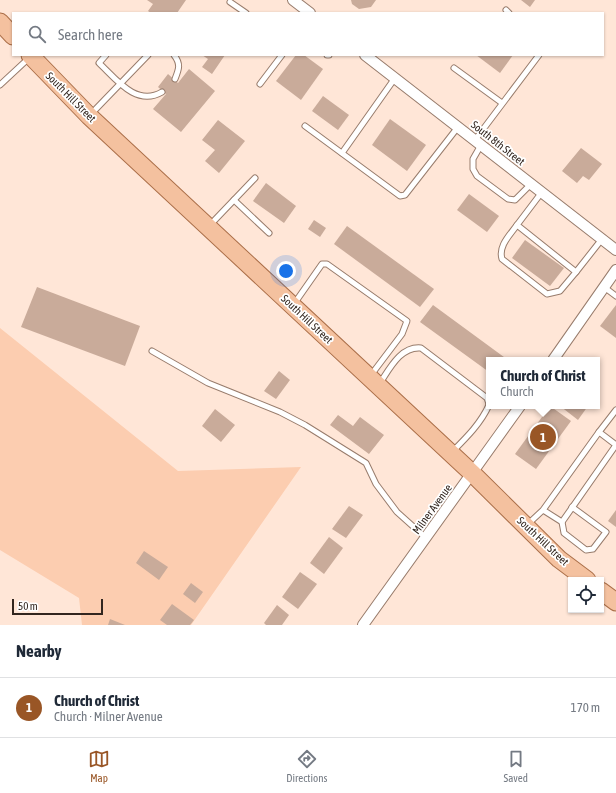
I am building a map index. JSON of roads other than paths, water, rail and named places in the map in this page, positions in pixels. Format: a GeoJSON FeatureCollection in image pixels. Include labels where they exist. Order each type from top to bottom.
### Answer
{"type":"FeatureCollection","features":[{"type":"Feature","properties":{"kind":"main road"},"geometry":{"type":"LineString","coordinates":[[0,22],[12,35]]}},
{"type":"Feature","properties":{"kind":"main road","name":"South Hill Street"},"geometry":{"type":"LineString","coordinates":[[30,56],[89,116],[473,474],[559,558],[583,577]]}},
{"type":"Feature","properties":{"kind":"main road"},"geometry":{"type":"LineString","coordinates":[[604,593],[616,602]]}},
{"type":"Feature","properties":{"kind":"street"},"geometry":{"type":"LineString","coordinates":[[293,0],[306,12]]}},
{"type":"Feature","properties":{"kind":"street","name":"South 8th Street"},"geometry":{"type":"LineString","coordinates":[[366,56],[616,250]]}},
{"type":"Feature","properties":{"kind":"street"},"geometry":{"type":"LineString","coordinates":[[555,357],[616,270]]}},
{"type":"Feature","properties":{"kind":"street","name":"Milner Avenue"},"geometry":{"type":"LineString","coordinates":[[363,625],[473,474],[518,409]]}},
{"type":"Feature","properties":{"kind":"lane"},"geometry":{"type":"LineString","coordinates":[[230,2],[245,12]]}},
{"type":"Feature","properties":{"kind":"lane"},"geometry":{"type":"LineString","coordinates":[[0,86],[30,56]]}},
{"type":"Feature","properties":{"kind":"lane"},"geometry":{"type":"LineString","coordinates":[[105,56],[99,63],[120,84],[130,91],[145,97],[153,97],[162,92]]}},
{"type":"Feature","properties":{"kind":"lane"},"geometry":{"type":"LineString","coordinates":[[89,116],[147,56]]}},
{"type":"Feature","properties":{"kind":"lane"},"geometry":{"type":"LineString","coordinates":[[174,79],[179,70],[179,63],[175,56]]}},
{"type":"Feature","properties":{"kind":"lane"},"geometry":{"type":"LineString","coordinates":[[260,84],[281,56]]}},
{"type":"Feature","properties":{"kind":"lane"},"geometry":{"type":"LineString","coordinates":[[531,184],[515,200],[508,199],[477,176],[473,169],[473,159],[478,142],[502,103],[538,56]]}},
{"type":"Feature","properties":{"kind":"lane"},"geometry":{"type":"LineString","coordinates":[[454,68],[502,103]]}},
{"type":"Feature","properties":{"kind":"lane"},"geometry":{"type":"LineString","coordinates":[[342,153],[395,78]]}},
{"type":"Feature","properties":{"kind":"lane"},"geometry":{"type":"LineString","coordinates":[[305,126],[400,196],[405,195],[458,126]]}},
{"type":"Feature","properties":{"kind":"lane"},"geometry":{"type":"LineString","coordinates":[[208,227],[254,178]]}},
{"type":"Feature","properties":{"kind":"lane"},"geometry":{"type":"LineString","coordinates":[[542,192],[502,247],[500,254],[502,259],[547,294],[560,291],[602,239]]}},
{"type":"Feature","properties":{"kind":"lane"},"geometry":{"type":"LineString","coordinates":[[234,200],[269,233]]}},
{"type":"Feature","properties":{"kind":"lane"},"geometry":{"type":"LineString","coordinates":[[517,225],[576,272]]}},
{"type":"Feature","properties":{"kind":"lane"},"geometry":{"type":"LineString","coordinates":[[293,306],[322,264],[327,264],[407,321],[402,334],[373,381]]}},
{"type":"Feature","properties":{"kind":"lane"},"geometry":{"type":"LineString","coordinates":[[604,287],[616,296]]}},
{"type":"Feature","properties":{"kind":"lane"},"geometry":{"type":"LineString","coordinates":[[373,381],[404,352],[412,347],[421,348],[486,397]]}},
{"type":"Feature","properties":{"kind":"lane"},"geometry":{"type":"LineString","coordinates":[[152,351],[208,383],[280,412],[305,425],[366,463],[376,484],[397,512],[426,538]]}},
{"type":"Feature","properties":{"kind":"lane"},"geometry":{"type":"LineString","coordinates":[[451,454],[485,414],[487,409]]}},
{"type":"Feature","properties":{"kind":"lane"},"geometry":{"type":"LineString","coordinates":[[526,526],[543,510],[616,410]]}},
{"type":"Feature","properties":{"kind":"lane"},"geometry":{"type":"LineString","coordinates":[[572,507],[606,532],[593,549],[586,550],[564,533],[562,522],[572,507],[616,445],[599,432]]}},
{"type":"Feature","properties":{"kind":"lane"},"geometry":{"type":"LineString","coordinates":[[543,510],[562,522]]}},
{"type":"Feature","properties":{"kind":"place","name":"Church of Christ"},"geometry":{"type":"Point","coordinates":[543,437]}}]}
